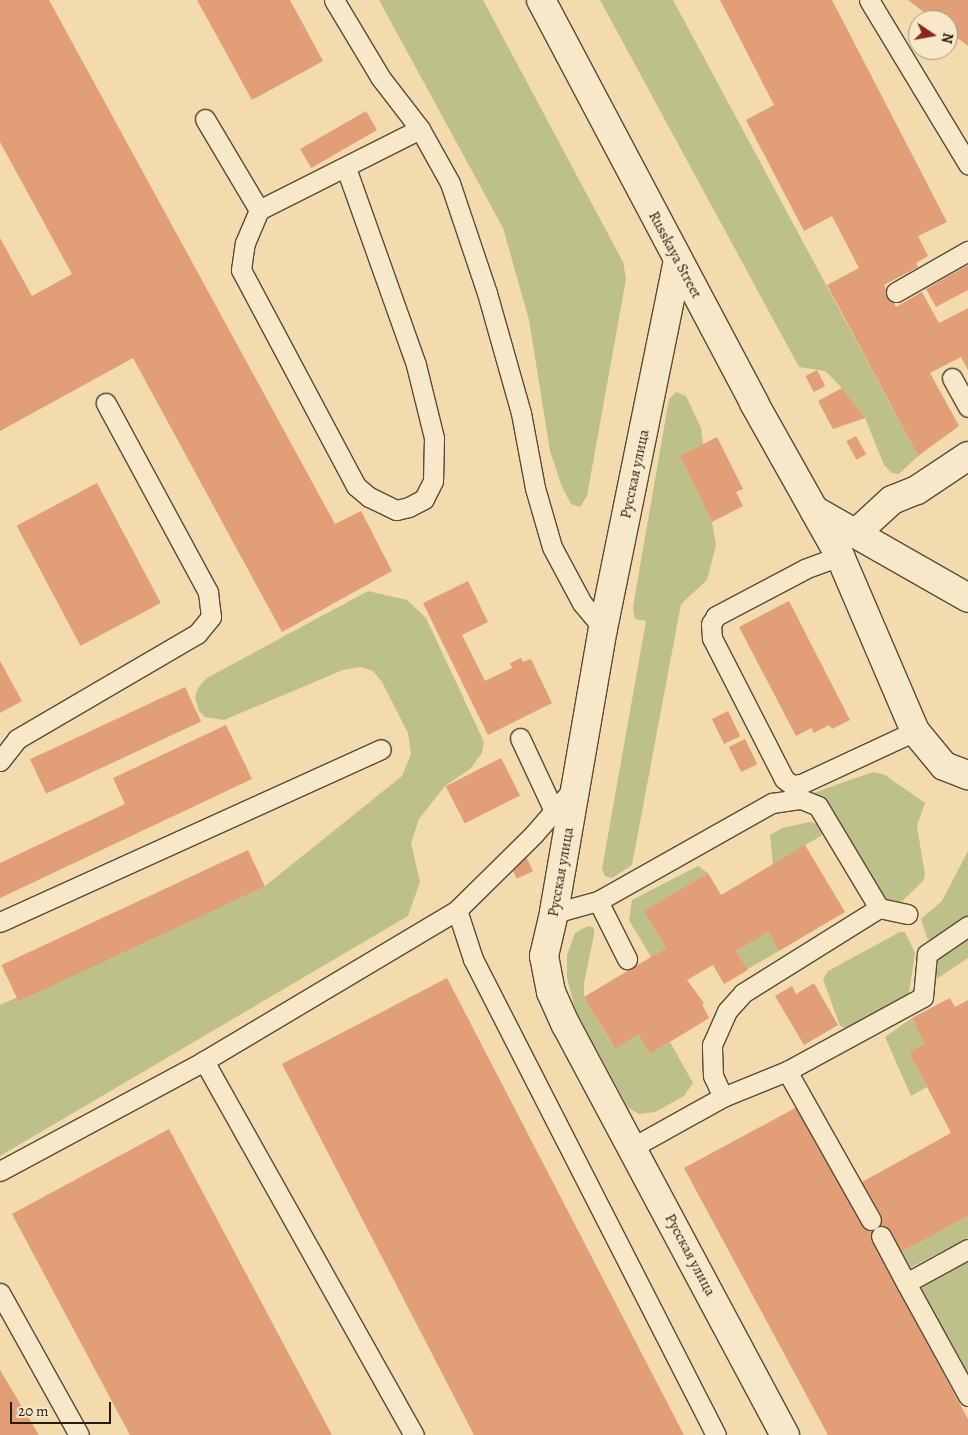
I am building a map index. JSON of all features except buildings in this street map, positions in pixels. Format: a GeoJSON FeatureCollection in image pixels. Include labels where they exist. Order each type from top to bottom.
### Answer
{"type":"FeatureCollection","features":[{"type":"Feature","properties":{"kind":"street","name":"Russkaya Street"},"geometry":{"type":"LineString","coordinates":[[541,0],[812,509]]}},
{"type":"Feature","properties":{"kind":"street","name":"Русская улица"},"geometry":{"type":"LineString","coordinates":[[678,260],[603,628],[554,913],[544,956],[551,992],[785,1435]]}},
{"type":"Feature","properties":{"kind":"street"},"geometry":{"type":"LineString","coordinates":[[855,534],[892,500],[917,490],[968,456]]}},
{"type":"Feature","properties":{"kind":"street"},"geometry":{"type":"LineString","coordinates":[[812,509],[968,598]]}},
{"type":"Feature","properties":{"kind":"street"},"geometry":{"type":"LineString","coordinates":[[812,509],[840,556],[915,731],[944,766],[968,775]]}},
{"type":"Feature","properties":{"kind":"lane"},"geometry":{"type":"LineString","coordinates":[[334,0],[380,77],[420,129],[450,183],[488,293],[521,413],[536,488],[552,547],[582,603],[603,628]]}},
{"type":"Feature","properties":{"kind":"lane"},"geometry":{"type":"LineString","coordinates":[[868,0],[968,164]]}},
{"type":"Feature","properties":{"kind":"lane"},"geometry":{"type":"LineString","coordinates":[[205,119],[259,210]]}},
{"type":"Feature","properties":{"kind":"lane"},"geometry":{"type":"LineString","coordinates":[[346,168],[416,366],[434,438],[433,481],[424,499],[409,507],[396,510],[369,497],[356,486],[241,270],[245,243],[259,210],[346,168],[420,129]]}},
{"type":"Feature","properties":{"kind":"lane"},"geometry":{"type":"LineString","coordinates":[[896,292],[968,251]]}},
{"type":"Feature","properties":{"kind":"lane"},"geometry":{"type":"LineString","coordinates":[[952,378],[968,407]]}},
{"type":"Feature","properties":{"kind":"lane"},"geometry":{"type":"LineString","coordinates":[[0,761],[8,743],[197,634],[211,616],[208,592],[106,403]]}},
{"type":"Feature","properties":{"kind":"lane"},"geometry":{"type":"LineString","coordinates":[[840,556],[806,569],[716,616],[711,624],[712,638],[784,779],[792,785],[801,784],[915,731]]}},
{"type":"Feature","properties":{"kind":"lane"},"geometry":{"type":"LineString","coordinates":[[520,738],[554,811]]}},
{"type":"Feature","properties":{"kind":"lane"},"geometry":{"type":"LineString","coordinates":[[0,922],[381,749]]}},
{"type":"Feature","properties":{"kind":"lane"},"geometry":{"type":"LineString","coordinates":[[0,1171],[204,1061],[457,910],[575,787]]}},
{"type":"Feature","properties":{"kind":"lane"},"geometry":{"type":"LineString","coordinates":[[554,913],[598,901],[772,803],[801,799],[818,806],[879,908]]}},
{"type":"Feature","properties":{"kind":"lane"},"geometry":{"type":"LineString","coordinates":[[598,901],[627,959]]}},
{"type":"Feature","properties":{"kind":"lane"},"geometry":{"type":"LineString","coordinates":[[723,1097],[713,1076],[712,1045],[727,1011],[743,993],[879,908],[907,914]]}},
{"type":"Feature","properties":{"kind":"lane"},"geometry":{"type":"LineString","coordinates":[[457,910],[473,959],[716,1435]]}},
{"type":"Feature","properties":{"kind":"lane"},"geometry":{"type":"LineString","coordinates":[[633,1147],[723,1097],[787,1071],[923,996],[927,954],[968,926]]}},
{"type":"Feature","properties":{"kind":"lane"},"geometry":{"type":"LineString","coordinates":[[204,1061],[414,1435]]}},
{"type":"Feature","properties":{"kind":"lane"},"geometry":{"type":"LineString","coordinates":[[787,1071],[968,1396]]}},
{"type":"Feature","properties":{"kind":"lane"},"geometry":{"type":"LineString","coordinates":[[906,1283],[968,1249]]}},
{"type":"Feature","properties":{"kind":"lane"},"geometry":{"type":"LineString","coordinates":[[0,1294],[79,1435]]}},
{"type":"Feature","properties":{"kind":"green space"},"geometry":{"type":"Polygon","coordinates":[[[379,0],[483,0],[623,262],[626,279],[587,496],[580,507],[571,504],[562,487],[550,451],[529,320],[503,228],[379,0]]]}},
{"type":"Feature","properties":{"kind":"green space"},"geometry":{"type":"Polygon","coordinates":[[[600,0],[673,0],[918,456],[899,474],[892,473],[884,465],[865,418],[842,388],[825,371],[799,367],[600,0]]]}},
{"type":"Feature","properties":{"kind":"green space"},"geometry":{"type":"Polygon","coordinates":[[[676,392],[686,396],[701,428],[703,445],[680,456],[712,522],[716,545],[707,580],[681,604],[632,865],[612,878],[605,876],[602,869],[646,621],[635,619],[633,607],[669,399],[676,392]]]}},
{"type":"Feature","properties":{"kind":"green space"},"geometry":{"type":"Polygon","coordinates":[[[368,591],[407,600],[426,618],[484,742],[482,753],[470,769],[445,786],[419,819],[411,843],[420,882],[408,916],[0,1156],[0,1005],[265,886],[402,776],[411,754],[408,733],[382,682],[373,671],[360,667],[343,670],[224,720],[205,717],[199,711],[195,698],[198,688],[207,678],[368,591]]]}},
{"type":"Feature","properties":{"kind":"green space"},"geometry":{"type":"Polygon","coordinates":[[[873,772],[885,775],[925,803],[917,826],[925,875],[923,881],[900,903],[889,902],[880,894],[834,819],[813,793],[873,772]]]}},
{"type":"Feature","properties":{"kind":"green space"},"geometry":{"type":"Polygon","coordinates":[[[810,822],[820,825],[826,833],[773,864],[770,835],[782,828],[810,822]]]}},
{"type":"Feature","properties":{"kind":"green space"},"geometry":{"type":"Polygon","coordinates":[[[968,851],[968,916],[932,941],[927,938],[921,919],[942,901],[968,851]]]}},
{"type":"Feature","properties":{"kind":"green space"},"geometry":{"type":"Polygon","coordinates":[[[698,866],[708,873],[645,911],[666,948],[651,957],[629,920],[632,900],[698,866]]]}},
{"type":"Feature","properties":{"kind":"green space"},"geometry":{"type":"Polygon","coordinates":[[[588,926],[594,928],[594,935],[584,983],[584,997],[614,1048],[638,1034],[650,1054],[670,1042],[693,1083],[684,1096],[655,1112],[639,1114],[628,1108],[575,1009],[567,978],[567,955],[575,933],[588,926]]]}},
{"type":"Feature","properties":{"kind":"green space"},"geometry":{"type":"Polygon","coordinates":[[[768,932],[779,951],[747,970],[736,950],[768,932]]]}},
{"type":"Feature","properties":{"kind":"green space"},"geometry":{"type":"Polygon","coordinates":[[[900,932],[905,932],[915,953],[909,993],[859,1024],[848,1029],[840,1026],[823,979],[828,971],[900,932]]]}},
{"type":"Feature","properties":{"kind":"green space"},"geometry":{"type":"Polygon","coordinates":[[[968,938],[968,958],[935,980],[931,978],[937,960],[968,938]]]}},
{"type":"Feature","properties":{"kind":"green space"},"geometry":{"type":"Polygon","coordinates":[[[912,1018],[924,1044],[909,1052],[927,1087],[911,1096],[885,1037],[912,1018]]]}},
{"type":"Feature","properties":{"kind":"green space"},"geometry":{"type":"Polygon","coordinates":[[[968,1216],[968,1238],[908,1269],[899,1253],[968,1216]]]}},
{"type":"Feature","properties":{"kind":"green space"},"geometry":{"type":"Polygon","coordinates":[[[968,1262],[968,1381],[918,1289],[968,1262]]]}}]}
